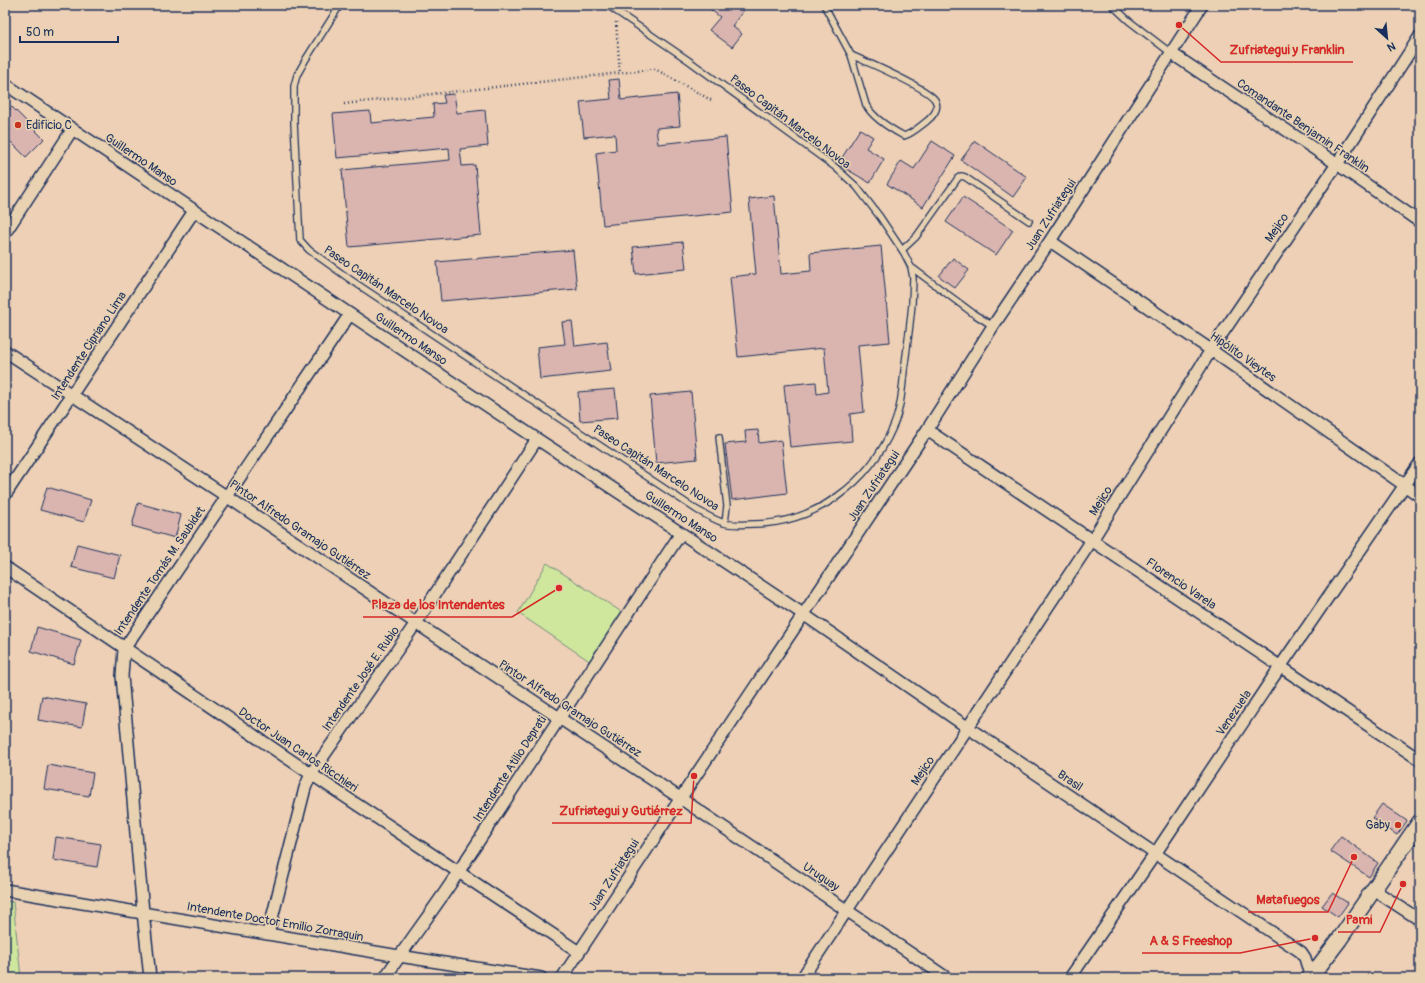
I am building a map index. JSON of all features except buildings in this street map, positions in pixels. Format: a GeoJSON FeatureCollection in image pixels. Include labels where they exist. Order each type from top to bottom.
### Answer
{"type":"FeatureCollection","features":[{"type":"Feature","properties":{"kind":"main road"},"geometry":{"type":"LineString","coordinates":[[1311,978],[1374,890],[1420,822]]}},
{"type":"Feature","properties":{"kind":"street","name":"Juan Zufriategui"},"geometry":{"type":"LineString","coordinates":[[562,978],[680,798],[927,430],[1202,5]]}},
{"type":"Feature","properties":{"kind":"street","name":"Mejico"},"geometry":{"type":"LineString","coordinates":[[802,978],[1092,540],[1211,350],[1337,164],[1420,36]]}},
{"type":"Feature","properties":{"kind":"street","name":"Comandante Benjamin Franklin"},"geometry":{"type":"LineString","coordinates":[[1171,53],[1337,164],[1420,222]]}},
{"type":"Feature","properties":{"kind":"street","name":"Guillermo Manso"},"geometry":{"type":"LineString","coordinates":[[5,84],[537,439],[803,614]]}},
{"type":"Feature","properties":{"kind":"street"},"geometry":{"type":"LineString","coordinates":[[5,233],[72,130]]}},
{"type":"Feature","properties":{"kind":"street","name":"Intendente Cipriano Lima"},"geometry":{"type":"LineString","coordinates":[[5,495],[194,211]]}},
{"type":"Feature","properties":{"kind":"street","name":"Hipólito Vieytes"},"geometry":{"type":"LineString","coordinates":[[1050,241],[1211,350],[1420,496]]}},
{"type":"Feature","properties":{"kind":"street","name":"Intendente Tomás M. Saubidet"},"geometry":{"type":"LineString","coordinates":[[150,978],[142,912],[122,676],[124,649],[350,314]]}},
{"type":"Feature","properties":{"kind":"street","name":"Pintor Alfredo Gramajo Gutiérrez"},"geometry":{"type":"LineString","coordinates":[[5,351],[680,798]]}},
{"type":"Feature","properties":{"kind":"street","name":"Florencio Varela"},"geometry":{"type":"LineString","coordinates":[[927,430],[1420,760]]}},
{"type":"Feature","properties":{"kind":"street","name":"Intendente José E. Rubio"},"geometry":{"type":"LineString","coordinates":[[268,934],[305,788],[311,774],[416,623],[537,439]]}},
{"type":"Feature","properties":{"kind":"street","name":"Venezuela"},"geometry":{"type":"LineString","coordinates":[[1070,978],[1420,463]]}},
{"type":"Feature","properties":{"kind":"street","name":"Intendente Atilio Deprati"},"geometry":{"type":"LineString","coordinates":[[386,978],[399,956],[458,873],[559,717],[682,533]]}},
{"type":"Feature","properties":{"kind":"street","name":"Doctor Juan Carlos Ricchieri"},"geometry":{"type":"LineString","coordinates":[[5,567],[124,649],[458,873],[579,952]]}},
{"type":"Feature","properties":{"kind":"street","name":"Brasil"},"geometry":{"type":"LineString","coordinates":[[803,614],[967,727],[1301,952],[1305,958],[1311,978]]}},
{"type":"Feature","properties":{"kind":"street","name":"Uruguay"},"geometry":{"type":"LineString","coordinates":[[680,798],[947,978]]}},
{"type":"Feature","properties":{"kind":"street","name":"Intendente Doctor Emilio Zorraquin"},"geometry":{"type":"LineString","coordinates":[[5,890],[399,956],[541,978]]}},
{"type":"Feature","properties":{"kind":"street"},"geometry":{"type":"LineString","coordinates":[[1374,890],[1420,920]]}},
{"type":"Feature","properties":{"kind":"lane","name":"Paseo Capitán Marcelo Novoa"},"geometry":{"type":"LineString","coordinates":[[340,5],[306,59],[297,75],[294,86],[294,122],[300,240],[303,245],[351,280],[690,506],[715,520],[725,523],[745,524],[778,522],[826,505],[852,485],[871,464],[883,447],[900,407],[912,304],[913,290],[911,267],[902,250],[880,217],[857,187],[835,167],[688,60],[607,5]]}},
{"type":"Feature","properties":{"kind":"lane"},"geometry":{"type":"LineString","coordinates":[[824,5],[851,55],[866,105],[870,111],[895,132],[904,136],[911,134],[936,111],[936,104],[930,95],[900,77],[851,55]]}},
{"type":"Feature","properties":{"kind":"lane"},"geometry":{"type":"LineString","coordinates":[[1112,5],[1128,21],[1171,53]]}},
{"type":"Feature","properties":{"kind":"lane"},"geometry":{"type":"LineString","coordinates":[[902,250],[916,237],[958,178],[961,176],[965,177],[1029,221]]}},
{"type":"Feature","properties":{"kind":"lane"},"geometry":{"type":"LineString","coordinates":[[911,267],[974,314],[993,326]]}},
{"type":"Feature","properties":{"kind":"lane"},"geometry":{"type":"LineString","coordinates":[[719,437],[727,506],[725,523]]}},
{"type":"Feature","properties":{"kind":"path"},"geometry":{"type":"LineString","coordinates":[[616,11],[620,73]]}},
{"type":"Feature","properties":{"kind":"path"},"geometry":{"type":"LineString","coordinates":[[344,104],[655,69],[710,100]]}},
{"type":"Feature","properties":{"kind":"green space"},"geometry":{"type":"Polygon","coordinates":[[[547,563],[623,613],[591,662],[518,613],[547,563]]]}},
{"type":"Feature","properties":{"kind":"green space"},"geometry":{"type":"Polygon","coordinates":[[[5,901],[13,902],[21,978],[5,978],[5,901]]]}},
{"type":"Feature","properties":{"kind":"place","name":"Zufriategui y Franklin"},"geometry":{"type":"Point","coordinates":[1179,25]}},
{"type":"Feature","properties":{"kind":"place","name":"Edificio C"},"geometry":{"type":"Point","coordinates":[18,125]}},
{"type":"Feature","properties":{"kind":"place","name":"Plaza de los Intendentes"},"geometry":{"type":"Point","coordinates":[559,588]}},
{"type":"Feature","properties":{"kind":"place","name":"Zufriategui y Gutiérrez"},"geometry":{"type":"Point","coordinates":[694,776]}},
{"type":"Feature","properties":{"kind":"place","name":"Gaby"},"geometry":{"type":"Point","coordinates":[1398,825]}},
{"type":"Feature","properties":{"kind":"place","name":"Matafuegos"},"geometry":{"type":"Point","coordinates":[1354,857]}},
{"type":"Feature","properties":{"kind":"place","name":"Pami"},"geometry":{"type":"Point","coordinates":[1403,884]}},
{"type":"Feature","properties":{"kind":"place","name":"A & S Freeshop"},"geometry":{"type":"Point","coordinates":[1315,938]}}]}
